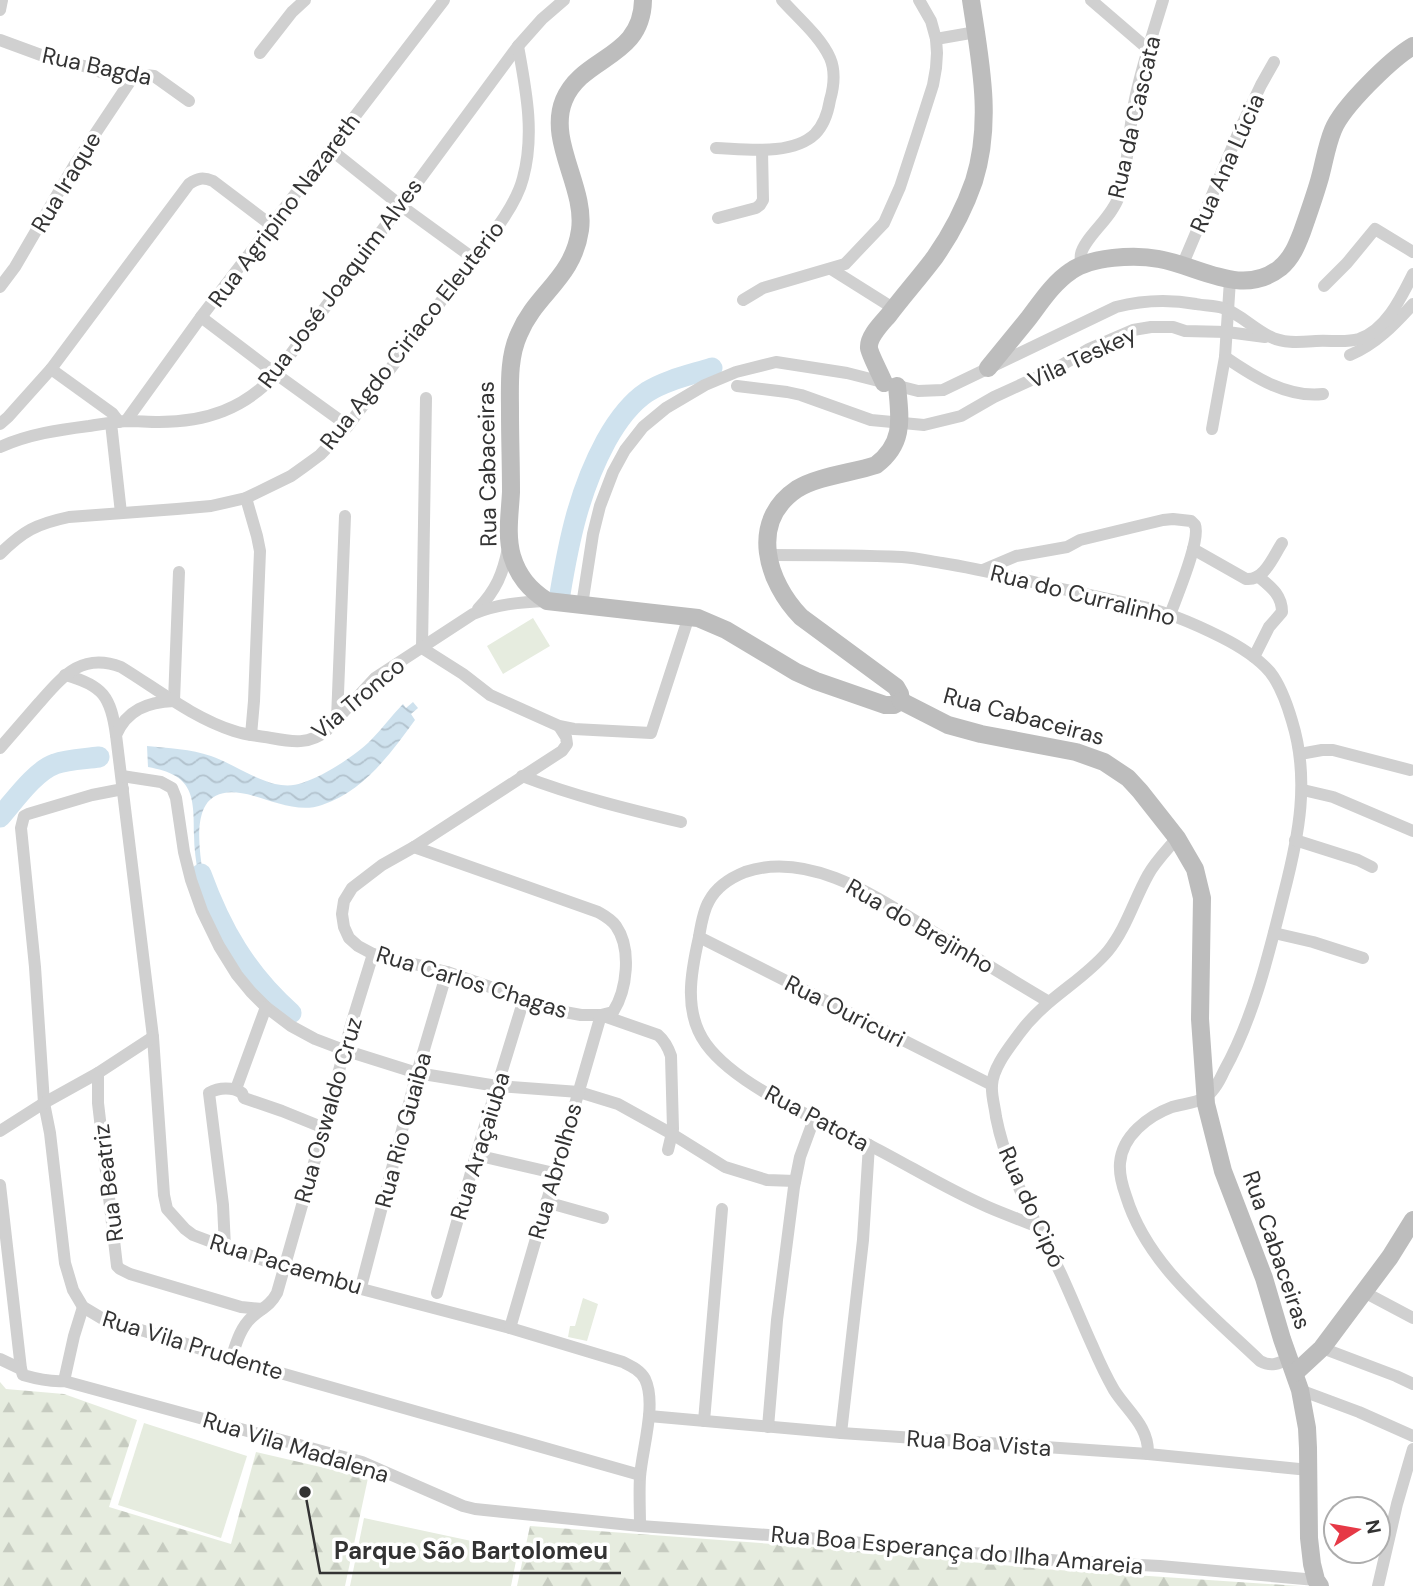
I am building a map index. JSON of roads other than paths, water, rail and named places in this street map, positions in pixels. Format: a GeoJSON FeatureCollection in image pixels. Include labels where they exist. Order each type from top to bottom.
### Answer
{"type":"FeatureCollection","features":[{"type":"Feature","properties":{"kind":"main road","name":"Rua Cabaceiras"},"geometry":{"type":"LineString","coordinates":[[643,0],[639,25],[630,39],[572,85],[560,111],[560,128],[580,211],[581,227],[578,243],[567,269],[525,322],[513,347],[510,386],[509,541],[512,555],[523,580],[534,593],[547,601],[698,618],[726,630],[816,681],[885,705],[894,705],[901,701],[948,726],[1076,752],[1104,762],[1128,778],[1177,838],[1195,869],[1202,898],[1200,1019],[1205,1098],[1223,1171],[1264,1278],[1295,1374],[1307,1428],[1309,1538],[1312,1564],[1318,1583]]}},
{"type":"Feature","properties":{"kind":"main road"},"geometry":{"type":"LineString","coordinates":[[901,701],[896,687],[792,608],[775,581],[768,555],[768,537],[778,508],[797,489],[876,465],[891,449],[901,423],[890,384],[869,348],[875,332],[946,240],[964,207],[974,179],[985,108],[971,0]]}},
{"type":"Feature","properties":{"kind":"main road"},"geometry":{"type":"LineString","coordinates":[[988,368],[1051,289],[1082,265],[1116,258],[1145,257],[1230,280],[1246,281],[1270,275],[1281,267],[1290,257],[1310,211],[1327,147],[1338,119],[1385,67],[1413,46]]}},
{"type":"Feature","properties":{"kind":"main road"},"geometry":{"type":"LineString","coordinates":[[1295,1374],[1322,1348],[1412,1224]]}},
{"type":"Feature","properties":{"kind":"street"},"geometry":{"type":"LineString","coordinates":[[0,9],[2,0]]}},
{"type":"Feature","properties":{"kind":"street"},"geometry":{"type":"LineString","coordinates":[[260,53],[292,12],[305,0]]}},
{"type":"Feature","properties":{"kind":"street","name":"Rua Agripino Nazareth"},"geometry":{"type":"LineString","coordinates":[[119,422],[444,0]]}},
{"type":"Feature","properties":{"kind":"street","name":"Rua José Joaquim Alves"},"geometry":{"type":"LineString","coordinates":[[0,447],[48,432],[119,422],[173,422],[203,417],[237,406],[255,395],[275,374],[518,46],[542,19],[564,0]]}},
{"type":"Feature","properties":{"kind":"street"},"geometry":{"type":"LineString","coordinates":[[716,148],[762,150],[794,145],[806,141],[816,133],[823,122],[833,89],[834,75],[830,59],[822,44],[782,0]]}},
{"type":"Feature","properties":{"kind":"street"},"geometry":{"type":"LineString","coordinates":[[743,300],[763,288],[845,264],[884,223],[918,135],[933,85],[936,38],[931,21],[919,0]]}},
{"type":"Feature","properties":{"kind":"street"},"geometry":{"type":"LineString","coordinates":[[1091,0],[1147,49]]}},
{"type":"Feature","properties":{"kind":"street","name":"Rua da Cascata"},"geometry":{"type":"LineString","coordinates":[[1082,265],[1084,247],[1112,213],[1119,198],[1135,101],[1147,49],[1163,0]]}},
{"type":"Feature","properties":{"kind":"street"},"geometry":{"type":"LineString","coordinates":[[936,38],[976,32]]}},
{"type":"Feature","properties":{"kind":"street","name":"Rua Bagda"},"geometry":{"type":"LineString","coordinates":[[0,40],[49,58],[104,73],[133,78],[154,76],[189,101]]}},
{"type":"Feature","properties":{"kind":"street","name":"Rua Agdo Ciriaco Eleuterio"},"geometry":{"type":"LineString","coordinates":[[0,554],[16,539],[48,521],[211,506],[246,498],[291,475],[320,455],[348,426],[518,194],[527,160],[529,132],[527,98],[518,46]]}},
{"type":"Feature","properties":{"kind":"street","name":"Rua Ana Lúcia"},"geometry":{"type":"LineString","coordinates":[[1182,266],[1240,129],[1274,62]]}},
{"type":"Feature","properties":{"kind":"street","name":"Rua Iraque"},"geometry":{"type":"LineString","coordinates":[[0,287],[15,268],[75,164],[133,78]]}},
{"type":"Feature","properties":{"kind":"street"},"geometry":{"type":"LineString","coordinates":[[330,149],[400,205],[473,258]]}},
{"type":"Feature","properties":{"kind":"street"},"geometry":{"type":"LineString","coordinates":[[718,218],[761,205],[762,150]]}},
{"type":"Feature","properties":{"kind":"street"},"geometry":{"type":"LineString","coordinates":[[0,424],[51,369],[189,184],[199,178],[212,181],[271,225]]}},
{"type":"Feature","properties":{"kind":"street"},"geometry":{"type":"LineString","coordinates":[[1324,286],[1375,229],[1413,252]]}},
{"type":"Feature","properties":{"kind":"street"},"geometry":{"type":"LineString","coordinates":[[831,269],[893,308]]}},
{"type":"Feature","properties":{"kind":"street","name":"Vila Teskey"},"geometry":{"type":"LineString","coordinates":[[737,386],[787,392],[871,420],[924,425],[961,416],[1090,349],[1133,330],[1173,327],[1185,331],[1227,332],[1292,342],[1362,338],[1381,325],[1413,274]]}},
{"type":"Feature","properties":{"kind":"street"},"geometry":{"type":"LineString","coordinates":[[1212,429],[1225,357],[1230,280]]}},
{"type":"Feature","properties":{"kind":"street"},"geometry":{"type":"LineString","coordinates":[[582,605],[600,506],[612,472],[625,450],[643,427],[666,408],[705,385],[736,372],[776,362],[847,373],[918,391],[943,390],[1116,307],[1159,300],[1228,310],[1271,338]]}},
{"type":"Feature","properties":{"kind":"street"},"geometry":{"type":"LineString","coordinates":[[1350,355],[1364,349],[1390,330],[1413,304]]}},
{"type":"Feature","properties":{"kind":"street"},"geometry":{"type":"LineString","coordinates":[[201,317],[348,426]]}},
{"type":"Feature","properties":{"kind":"street"},"geometry":{"type":"LineString","coordinates":[[1225,357],[1265,382],[1309,396],[1323,394]]}},
{"type":"Feature","properties":{"kind":"street"},"geometry":{"type":"LineString","coordinates":[[51,369],[112,413],[119,422],[121,513]]}},
{"type":"Feature","properties":{"kind":"street"},"geometry":{"type":"LineString","coordinates":[[426,398],[422,648],[490,695],[559,726],[651,733],[688,616]]}},
{"type":"Feature","properties":{"kind":"street"},"geometry":{"type":"LineString","coordinates":[[246,498],[260,551],[251,735]]}},
{"type":"Feature","properties":{"kind":"street"},"geometry":{"type":"LineString","coordinates":[[337,719],[345,516]]}},
{"type":"Feature","properties":{"kind":"street"},"geometry":{"type":"LineString","coordinates":[[983,570],[1016,556],[1067,547],[1080,540],[1173,519],[1191,521],[1195,525],[1193,549],[1170,615]]}},
{"type":"Feature","properties":{"kind":"street"},"geometry":{"type":"LineString","coordinates":[[473,614],[491,596],[499,581],[509,541]]}},
{"type":"Feature","properties":{"kind":"street"},"geometry":{"type":"LineString","coordinates":[[1193,549],[1251,580],[1259,577],[1282,543]]}},
{"type":"Feature","properties":{"kind":"street","name":"Rua do Curralinho"},"geometry":{"type":"LineString","coordinates":[[768,555],[905,557],[983,570],[1142,606],[1199,625],[1232,642],[1254,657],[1270,673],[1290,711],[1300,754],[1303,790],[1296,840],[1274,933],[1244,1027],[1226,1068],[1205,1098]]}},
{"type":"Feature","properties":{"kind":"street"},"geometry":{"type":"LineString","coordinates":[[116,735],[121,724],[136,711],[148,705],[174,701],[180,572]]}},
{"type":"Feature","properties":{"kind":"street"},"geometry":{"type":"LineString","coordinates":[[1254,657],[1269,627],[1283,612],[1280,598],[1259,577]]}},
{"type":"Feature","properties":{"kind":"street","name":"Via Tronco"},"geometry":{"type":"LineString","coordinates":[[0,748],[65,674],[93,662],[108,662],[121,667],[174,701],[221,726],[251,735],[290,741],[311,740],[320,736],[375,678],[473,614],[503,604],[547,601]]}},
{"type":"Feature","properties":{"kind":"street","name":"Rua Pacaembu"},"geometry":{"type":"LineString","coordinates":[[65,674],[82,680],[101,692],[112,710],[153,1037],[167,1209],[175,1220],[193,1235],[283,1267],[510,1328],[633,1367],[644,1378],[648,1389],[649,1416],[640,1475],[640,1526]]}},
{"type":"Feature","properties":{"kind":"street","name":"Rua Carlos Chagas"},"geometry":{"type":"LineString","coordinates":[[414,847],[608,917],[621,934],[624,947],[625,970],[619,1003],[613,1012],[581,1015],[559,1011],[447,972],[373,954],[349,938],[344,927],[344,901],[352,888],[382,865],[562,751],[566,737],[559,726]]}},
{"type":"Feature","properties":{"kind":"street"},"geometry":{"type":"LineString","coordinates":[[1300,754],[1333,750],[1410,770]]}},
{"type":"Feature","properties":{"kind":"street"},"geometry":{"type":"LineString","coordinates":[[522,776],[561,791],[681,822]]}},
{"type":"Feature","properties":{"kind":"street"},"geometry":{"type":"LineString","coordinates":[[123,783],[161,782],[172,788],[191,880],[219,946],[251,992],[290,1026],[344,1050],[417,1073],[497,1086],[579,1092],[618,1104],[724,1167],[767,1180],[795,1181]]}},
{"type":"Feature","properties":{"kind":"street","name":"Rua Vila Prudente"},"geometry":{"type":"LineString","coordinates":[[123,783],[28,814],[24,816],[21,828],[35,967],[44,1103],[51,1133],[65,1264],[73,1290],[83,1307],[103,1319],[231,1359],[640,1475]]}},
{"type":"Feature","properties":{"kind":"street"},"geometry":{"type":"LineString","coordinates":[[1303,790],[1333,797],[1413,831]]}},
{"type":"Feature","properties":{"kind":"street"},"geometry":{"type":"LineString","coordinates":[[992,1085],[995,1073],[1031,1018],[1110,949],[1150,872],[1177,838]]}},
{"type":"Feature","properties":{"kind":"street"},"geometry":{"type":"LineString","coordinates":[[1296,840],[1372,867]]}},
{"type":"Feature","properties":{"kind":"street","name":"Rua do Brejinho"},"geometry":{"type":"LineString","coordinates":[[699,937],[709,901],[720,886],[734,876],[768,867],[812,870],[837,878],[880,900],[1049,1002]]}},
{"type":"Feature","properties":{"kind":"street"},"geometry":{"type":"LineString","coordinates":[[1274,933],[1363,958]]}},
{"type":"Feature","properties":{"kind":"street","name":"Rua Ouricuri"},"geometry":{"type":"LineString","coordinates":[[699,937],[992,1085]]}},
{"type":"Feature","properties":{"kind":"street","name":"Rua Patota"},"geometry":{"type":"LineString","coordinates":[[699,937],[692,969],[691,1009],[695,1026],[706,1044],[735,1073],[814,1119],[987,1207],[1038,1227]]}},
{"type":"Feature","properties":{"kind":"street","name":"Rua Oswaldo Cruz"},"geometry":{"type":"LineString","coordinates":[[283,1267],[373,954]]}},
{"type":"Feature","properties":{"kind":"street","name":"Rua Rio Guaiba"},"geometry":{"type":"LineString","coordinates":[[361,1287],[417,1073],[447,972]]}},
{"type":"Feature","properties":{"kind":"street","name":"Rua Araçaiuba"},"geometry":{"type":"LineString","coordinates":[[437,1293],[524,999]]}},
{"type":"Feature","properties":{"kind":"street"},"geometry":{"type":"LineString","coordinates":[[236,1089],[266,1007]]}},
{"type":"Feature","properties":{"kind":"street","name":"Rua Carlos Chagas"},"geometry":{"type":"LineString","coordinates":[[601,1014],[658,1035],[668,1047],[671,1056],[672,1134],[668,1150]]}},
{"type":"Feature","properties":{"kind":"street","name":"Rua Abrolhos"},"geometry":{"type":"LineString","coordinates":[[510,1328],[601,1014]]}},
{"type":"Feature","properties":{"kind":"street"},"geometry":{"type":"LineString","coordinates":[[0,1131],[153,1037]]}},
{"type":"Feature","properties":{"kind":"street","name":"Rua Beatriz"},"geometry":{"type":"LineString","coordinates":[[98,1073],[98,1103],[117,1266],[130,1274],[230,1304],[263,1309]]}},
{"type":"Feature","properties":{"kind":"street","name":"Rua do Cipó"},"geometry":{"type":"LineString","coordinates":[[992,1085],[997,1121],[1014,1177],[1104,1371],[1144,1431],[1148,1454]]}},
{"type":"Feature","properties":{"kind":"street"},"geometry":{"type":"LineString","coordinates":[[225,1247],[223,1205],[209,1093],[236,1089],[243,1093],[244,1098],[324,1129]]}},
{"type":"Feature","properties":{"kind":"street"},"geometry":{"type":"LineString","coordinates":[[1205,1098],[1169,1108],[1149,1118],[1125,1143],[1120,1161],[1121,1180],[1128,1205],[1151,1250],[1170,1273],[1260,1361],[1270,1365],[1282,1363],[1295,1374],[1359,1412],[1413,1436]]}},
{"type":"Feature","properties":{"kind":"street"},"geometry":{"type":"LineString","coordinates":[[768,1427],[795,1181],[800,1157],[814,1119]]}},
{"type":"Feature","properties":{"kind":"street"},"geometry":{"type":"LineString","coordinates":[[841,1433],[863,1240],[869,1145]]}},
{"type":"Feature","properties":{"kind":"street"},"geometry":{"type":"LineString","coordinates":[[476,1155],[554,1173]]}},
{"type":"Feature","properties":{"kind":"street"},"geometry":{"type":"LineString","coordinates":[[0,1185],[21,1369]]}},
{"type":"Feature","properties":{"kind":"street"},"geometry":{"type":"LineString","coordinates":[[546,1202],[603,1218]]}},
{"type":"Feature","properties":{"kind":"street"},"geometry":{"type":"LineString","coordinates":[[704,1421],[722,1209]]}},
{"type":"Feature","properties":{"kind":"street"},"geometry":{"type":"LineString","coordinates":[[231,1359],[245,1324],[272,1302],[283,1267]]}},
{"type":"Feature","properties":{"kind":"street"},"geometry":{"type":"LineString","coordinates":[[1364,1292],[1413,1318]]}},
{"type":"Feature","properties":{"kind":"street"},"geometry":{"type":"LineString","coordinates":[[64,1381],[83,1307]]}},
{"type":"Feature","properties":{"kind":"street"},"geometry":{"type":"LineString","coordinates":[[1322,1348],[1413,1384]]}},
{"type":"Feature","properties":{"kind":"street","name":"Rua Vila Madalena"},"geometry":{"type":"LineString","coordinates":[[0,1359],[21,1369],[23,1375],[37,1379],[64,1381],[362,1462],[463,1506],[640,1526]]}},
{"type":"Feature","properties":{"kind":"street","name":"Rua Boa Vista"},"geometry":{"type":"LineString","coordinates":[[649,1416],[841,1433],[1148,1454],[1309,1470]]}},
{"type":"Feature","properties":{"kind":"street"},"geometry":{"type":"LineString","coordinates":[[1378,1586],[1413,1449]]}},
{"type":"Feature","properties":{"kind":"street","name":"Rua Boa Esperança do Ilha Amareia"},"geometry":{"type":"LineString","coordinates":[[640,1526],[1062,1561],[1160,1566],[1318,1583]]}},
{"type":"Feature","properties":{"kind":"water"},"geometry":{"type":"Polygon","coordinates":[[[413,702],[418,708],[411,714],[415,720],[396,746],[363,781],[337,799],[305,808],[234,792],[219,794],[209,801],[200,825],[203,874],[198,874],[193,808],[188,789],[174,775],[148,767],[147,746],[203,754],[275,784],[296,785],[320,776],[348,759],[371,740],[403,704],[406,708],[413,702]]]}},
{"type":"Feature","properties":{"kind":"waterway"},"geometry":{"type":"LineString","coordinates":[[560,594],[571,535],[582,497],[614,427],[629,408],[647,392],[670,381],[712,368]]}},
{"type":"Feature","properties":{"kind":"waterway"},"geometry":{"type":"LineString","coordinates":[[0,817],[25,787],[47,768],[65,761],[99,757]]}},
{"type":"Feature","properties":{"kind":"waterway"},"geometry":{"type":"LineString","coordinates":[[201,874],[226,932],[248,966],[291,1013]]}},
{"type":"Feature","properties":{"kind":"place","name":"Parque São Bartolomeu"},"geometry":{"type":"Point","coordinates":[305,1492]}}]}
